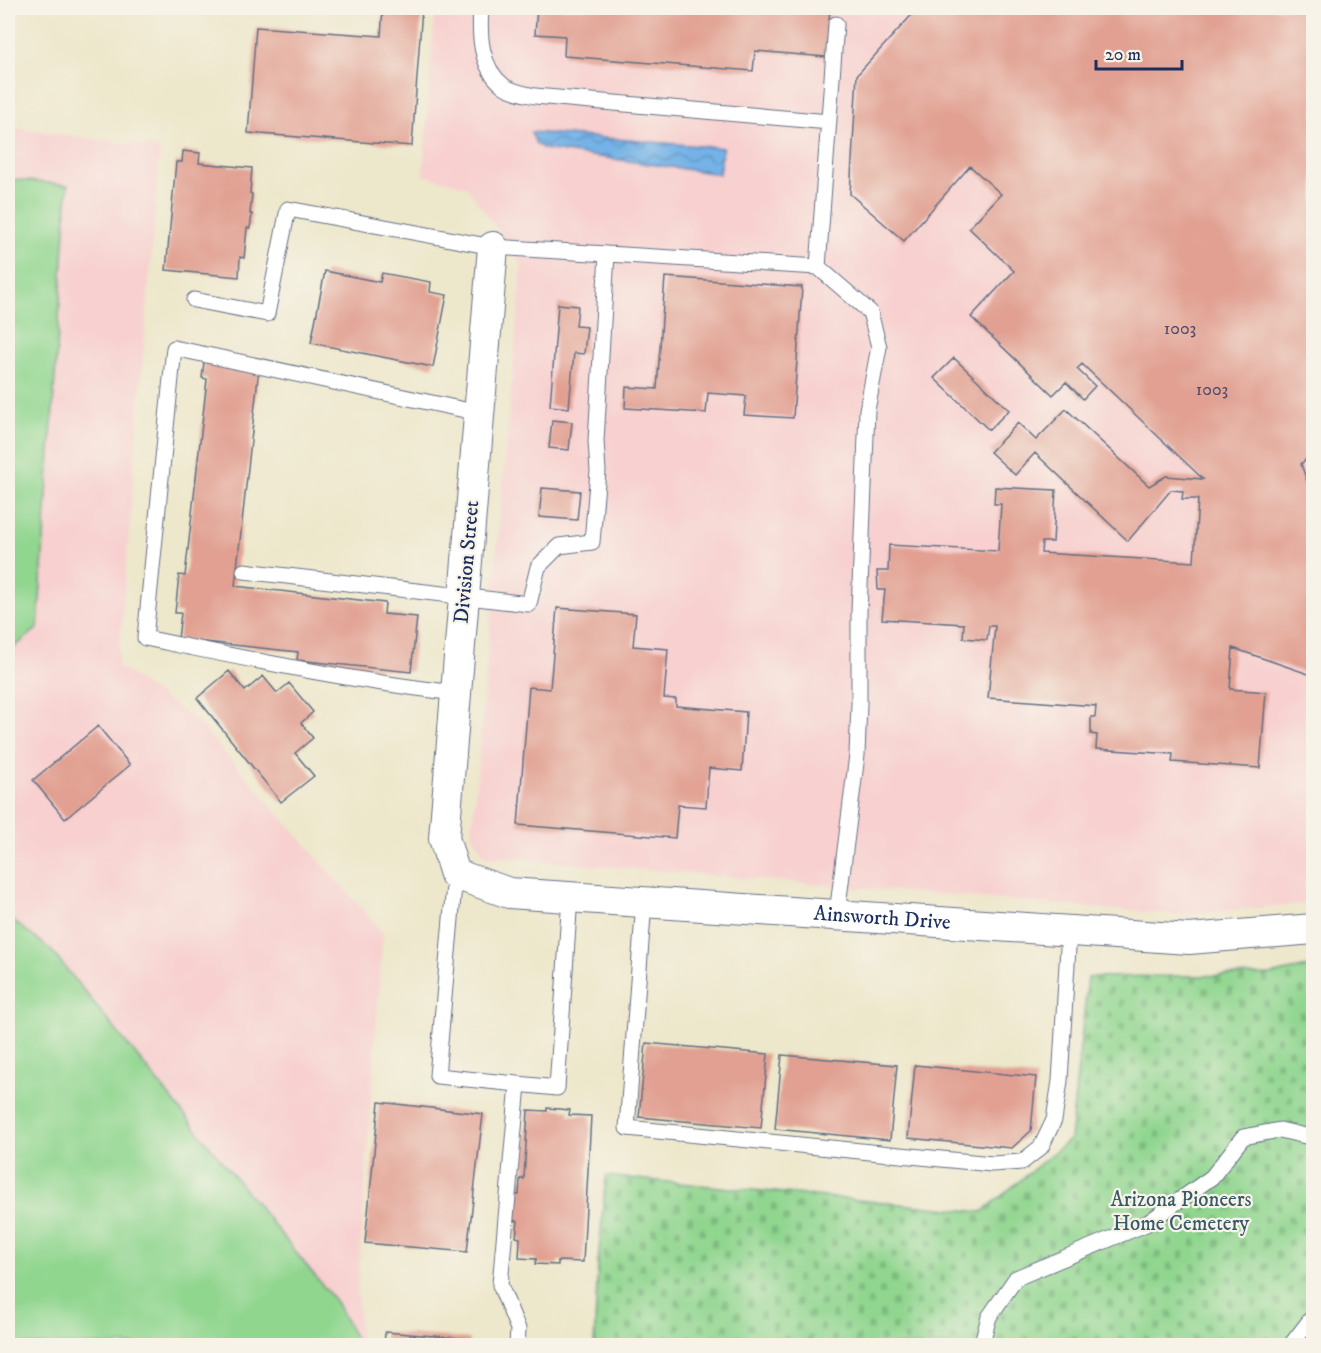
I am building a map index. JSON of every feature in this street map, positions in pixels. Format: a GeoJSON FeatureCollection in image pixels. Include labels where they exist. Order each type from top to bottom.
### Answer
{"type":"FeatureCollection","features":[{"type":"Feature","properties":{"kind":"street","name":"Division Street"},"geometry":{"type":"LineString","coordinates":[[455,874],[444,838],[493,247]]}},
{"type":"Feature","properties":{"kind":"street","name":"Ainsworth Drive"},"geometry":{"type":"LineString","coordinates":[[455,874],[509,893],[1189,939],[1314,929]]}},
{"type":"Feature","properties":{"kind":"lane"},"geometry":{"type":"LineString","coordinates":[[481,8],[480,23],[484,59],[494,76],[504,86],[518,93],[829,122]]}},
{"type":"Feature","properties":{"kind":"lane"},"geometry":{"type":"LineString","coordinates":[[818,267],[836,24]]}},
{"type":"Feature","properties":{"kind":"lane"},"geometry":{"type":"LineString","coordinates":[[194,300],[267,314],[288,209],[493,247],[818,267],[870,312],[879,347],[867,410],[859,612],[857,755],[837,914]]}},
{"type":"Feature","properties":{"kind":"lane"},"geometry":{"type":"LineString","coordinates":[[244,571],[529,604],[538,567],[559,546],[592,542],[598,471],[596,441],[607,254]]}},
{"type":"Feature","properties":{"kind":"lane"},"geometry":{"type":"LineString","coordinates":[[456,693],[294,669],[145,638],[174,348],[479,413]]}},
{"type":"Feature","properties":{"kind":"lane"},"geometry":{"type":"LineString","coordinates":[[455,874],[437,1076],[557,1088],[570,897]]}},
{"type":"Feature","properties":{"kind":"lane"},"geometry":{"type":"LineString","coordinates":[[644,902],[627,1128],[983,1163],[1022,1162],[1041,1147],[1054,1120],[1060,1082],[1069,931]]}},
{"type":"Feature","properties":{"kind":"lane"},"geometry":{"type":"LineString","coordinates":[[517,1346],[518,1329],[500,1285],[518,1084]]}},
{"type":"Feature","properties":{"kind":"lane"},"geometry":{"type":"LineString","coordinates":[[981,1346],[989,1317],[1016,1278],[1146,1224],[1212,1177],[1243,1137],[1280,1130],[1314,1138]]}},
{"type":"Feature","properties":{"kind":"lane"},"geometry":{"type":"LineString","coordinates":[[1290,1346],[1314,1315]]}},
{"type":"Feature","properties":{"kind":"shaded area"},"geometry":{"type":"Polygon","coordinates":[[[435,8],[1313,8],[1313,903],[1178,915],[485,856],[472,834],[522,265],[466,186],[423,175],[435,8]]]}},
{"type":"Feature","properties":{"kind":"shaded area"},"geometry":{"type":"Polygon","coordinates":[[[8,127],[160,148],[118,666],[197,721],[383,933],[357,1292],[361,1345],[8,1346],[8,127]]]}},
{"type":"Feature","properties":{"kind":"green space"},"geometry":{"type":"Polygon","coordinates":[[[8,179],[68,185],[38,628],[8,652],[8,179]]]}},
{"type":"Feature","properties":{"kind":"green space"},"geometry":{"type":"Polygon","coordinates":[[[8,917],[51,950],[336,1302],[355,1339],[355,1345],[8,1345],[8,917]]]}},
{"type":"Feature","properties":{"kind":"green space","name":"Arizona Pioneers Home Cemetery"},"geometry":{"type":"Polygon","coordinates":[[[1313,966],[1313,1345],[594,1346],[598,1262],[606,1176],[982,1212],[1070,1139],[1088,977],[1269,975],[1313,966]]]}},
{"type":"Feature","properties":{"kind":"water"},"geometry":{"type":"Polygon","coordinates":[[[531,132],[723,148],[719,174],[544,149],[536,144],[531,132]]]}},
{"type":"Feature","properties":{"kind":"building"},"geometry":{"type":"Polygon","coordinates":[[[383,8],[422,8],[412,146],[248,133],[256,27],[381,36],[383,8]]]}},
{"type":"Feature","properties":{"kind":"building"},"geometry":{"type":"Polygon","coordinates":[[[537,8],[830,8],[826,57],[755,51],[753,71],[564,56],[565,36],[535,34],[537,8]]]}},
{"type":"Feature","properties":{"kind":"building"},"geometry":{"type":"Polygon","coordinates":[[[918,8],[1314,8],[1314,451],[1301,464],[1309,487],[1314,487],[1314,676],[1233,648],[1230,689],[1266,692],[1260,768],[1172,762],[1173,754],[1096,749],[1097,735],[1091,734],[1091,717],[1095,717],[1096,706],[988,698],[995,626],[989,626],[987,640],[963,638],[964,624],[882,619],[885,590],[878,590],[877,571],[888,571],[889,545],[998,551],[1001,504],[994,504],[995,487],[1056,490],[1053,542],[1042,542],[1041,553],[1194,562],[1198,499],[1182,499],[1183,491],[1171,490],[1128,541],[1035,453],[1015,475],[990,452],[1018,423],[1036,440],[1066,409],[1149,486],[1166,476],[1203,479],[1082,364],[1077,369],[1095,386],[1083,399],[1066,382],[1053,395],[971,317],[1014,271],[969,228],[1001,194],[970,166],[904,241],[850,194],[857,75],[918,8]]]}},
{"type":"Feature","properties":{"kind":"building"},"geometry":{"type":"Polygon","coordinates":[[[183,151],[200,153],[199,163],[252,168],[250,214],[252,214],[250,228],[247,228],[244,258],[240,257],[239,277],[166,270],[176,162],[182,162],[183,151]]]}},
{"type":"Feature","properties":{"kind":"building"},"geometry":{"type":"Polygon","coordinates":[[[325,271],[380,282],[382,273],[431,282],[430,292],[447,295],[433,367],[311,343],[325,271]]]}},
{"type":"Feature","properties":{"kind":"building"},"geometry":{"type":"Polygon","coordinates":[[[665,277],[802,287],[793,418],[744,415],[746,396],[708,393],[706,413],[625,408],[626,387],[657,389],[665,277]]]}},
{"type":"Feature","properties":{"kind":"building"},"geometry":{"type":"Polygon","coordinates":[[[558,304],[578,306],[576,326],[587,327],[584,354],[574,353],[569,408],[550,406],[558,304]]]}},
{"type":"Feature","properties":{"kind":"building"},"geometry":{"type":"Polygon","coordinates":[[[954,358],[1009,410],[989,430],[934,378],[954,358]]]}},
{"type":"Feature","properties":{"kind":"building"},"geometry":{"type":"Polygon","coordinates":[[[204,362],[259,368],[235,586],[385,603],[384,614],[417,617],[411,672],[297,660],[298,652],[178,639],[181,613],[175,613],[179,575],[185,576],[207,379],[202,378],[204,362]]]}},
{"type":"Feature","properties":{"kind":"building"},"geometry":{"type":"Polygon","coordinates":[[[552,420],[572,422],[569,450],[549,448],[552,420]]]}},
{"type":"Feature","properties":{"kind":"building"},"geometry":{"type":"Polygon","coordinates":[[[542,488],[580,491],[577,520],[539,517],[542,488]]]}},
{"type":"Feature","properties":{"kind":"building"},"geometry":{"type":"Polygon","coordinates":[[[557,608],[636,614],[633,646],[668,649],[664,698],[676,699],[676,706],[746,712],[742,771],[709,768],[706,807],[678,805],[675,838],[518,825],[529,687],[550,689],[557,608]]]}},
{"type":"Feature","properties":{"kind":"building"},"geometry":{"type":"Polygon","coordinates":[[[229,671],[245,691],[263,676],[277,693],[289,683],[313,712],[301,723],[313,738],[295,753],[314,776],[281,802],[197,698],[229,671]]]}},
{"type":"Feature","properties":{"kind":"building"},"geometry":{"type":"Polygon","coordinates":[[[98,726],[130,765],[65,819],[33,780],[98,726]]]}},
{"type":"Feature","properties":{"kind":"building"},"geometry":{"type":"Polygon","coordinates":[[[646,1043],[768,1054],[761,1128],[639,1117],[646,1043]]]}},
{"type":"Feature","properties":{"kind":"building"},"geometry":{"type":"Polygon","coordinates":[[[782,1055],[897,1065],[890,1140],[775,1129],[782,1055]]]}},
{"type":"Feature","properties":{"kind":"building"},"geometry":{"type":"Polygon","coordinates":[[[915,1065],[1036,1077],[1031,1131],[1012,1148],[908,1138],[915,1065]]]}},
{"type":"Feature","properties":{"kind":"building"},"geometry":{"type":"Polygon","coordinates":[[[379,1102],[483,1114],[467,1252],[365,1243],[379,1102]]]}},
{"type":"Feature","properties":{"kind":"building"},"geometry":{"type":"Polygon","coordinates":[[[547,1108],[570,1110],[569,1115],[591,1116],[583,1262],[558,1261],[558,1265],[535,1264],[536,1259],[519,1258],[520,1238],[516,1237],[518,1221],[512,1220],[514,1194],[519,1195],[520,1179],[524,1179],[528,1110],[547,1111],[547,1108]]]}},
{"type":"Feature","properties":{"kind":"building"},"geometry":{"type":"Polygon","coordinates":[[[385,1332],[470,1339],[469,1346],[384,1346],[385,1332]]]}}]}
